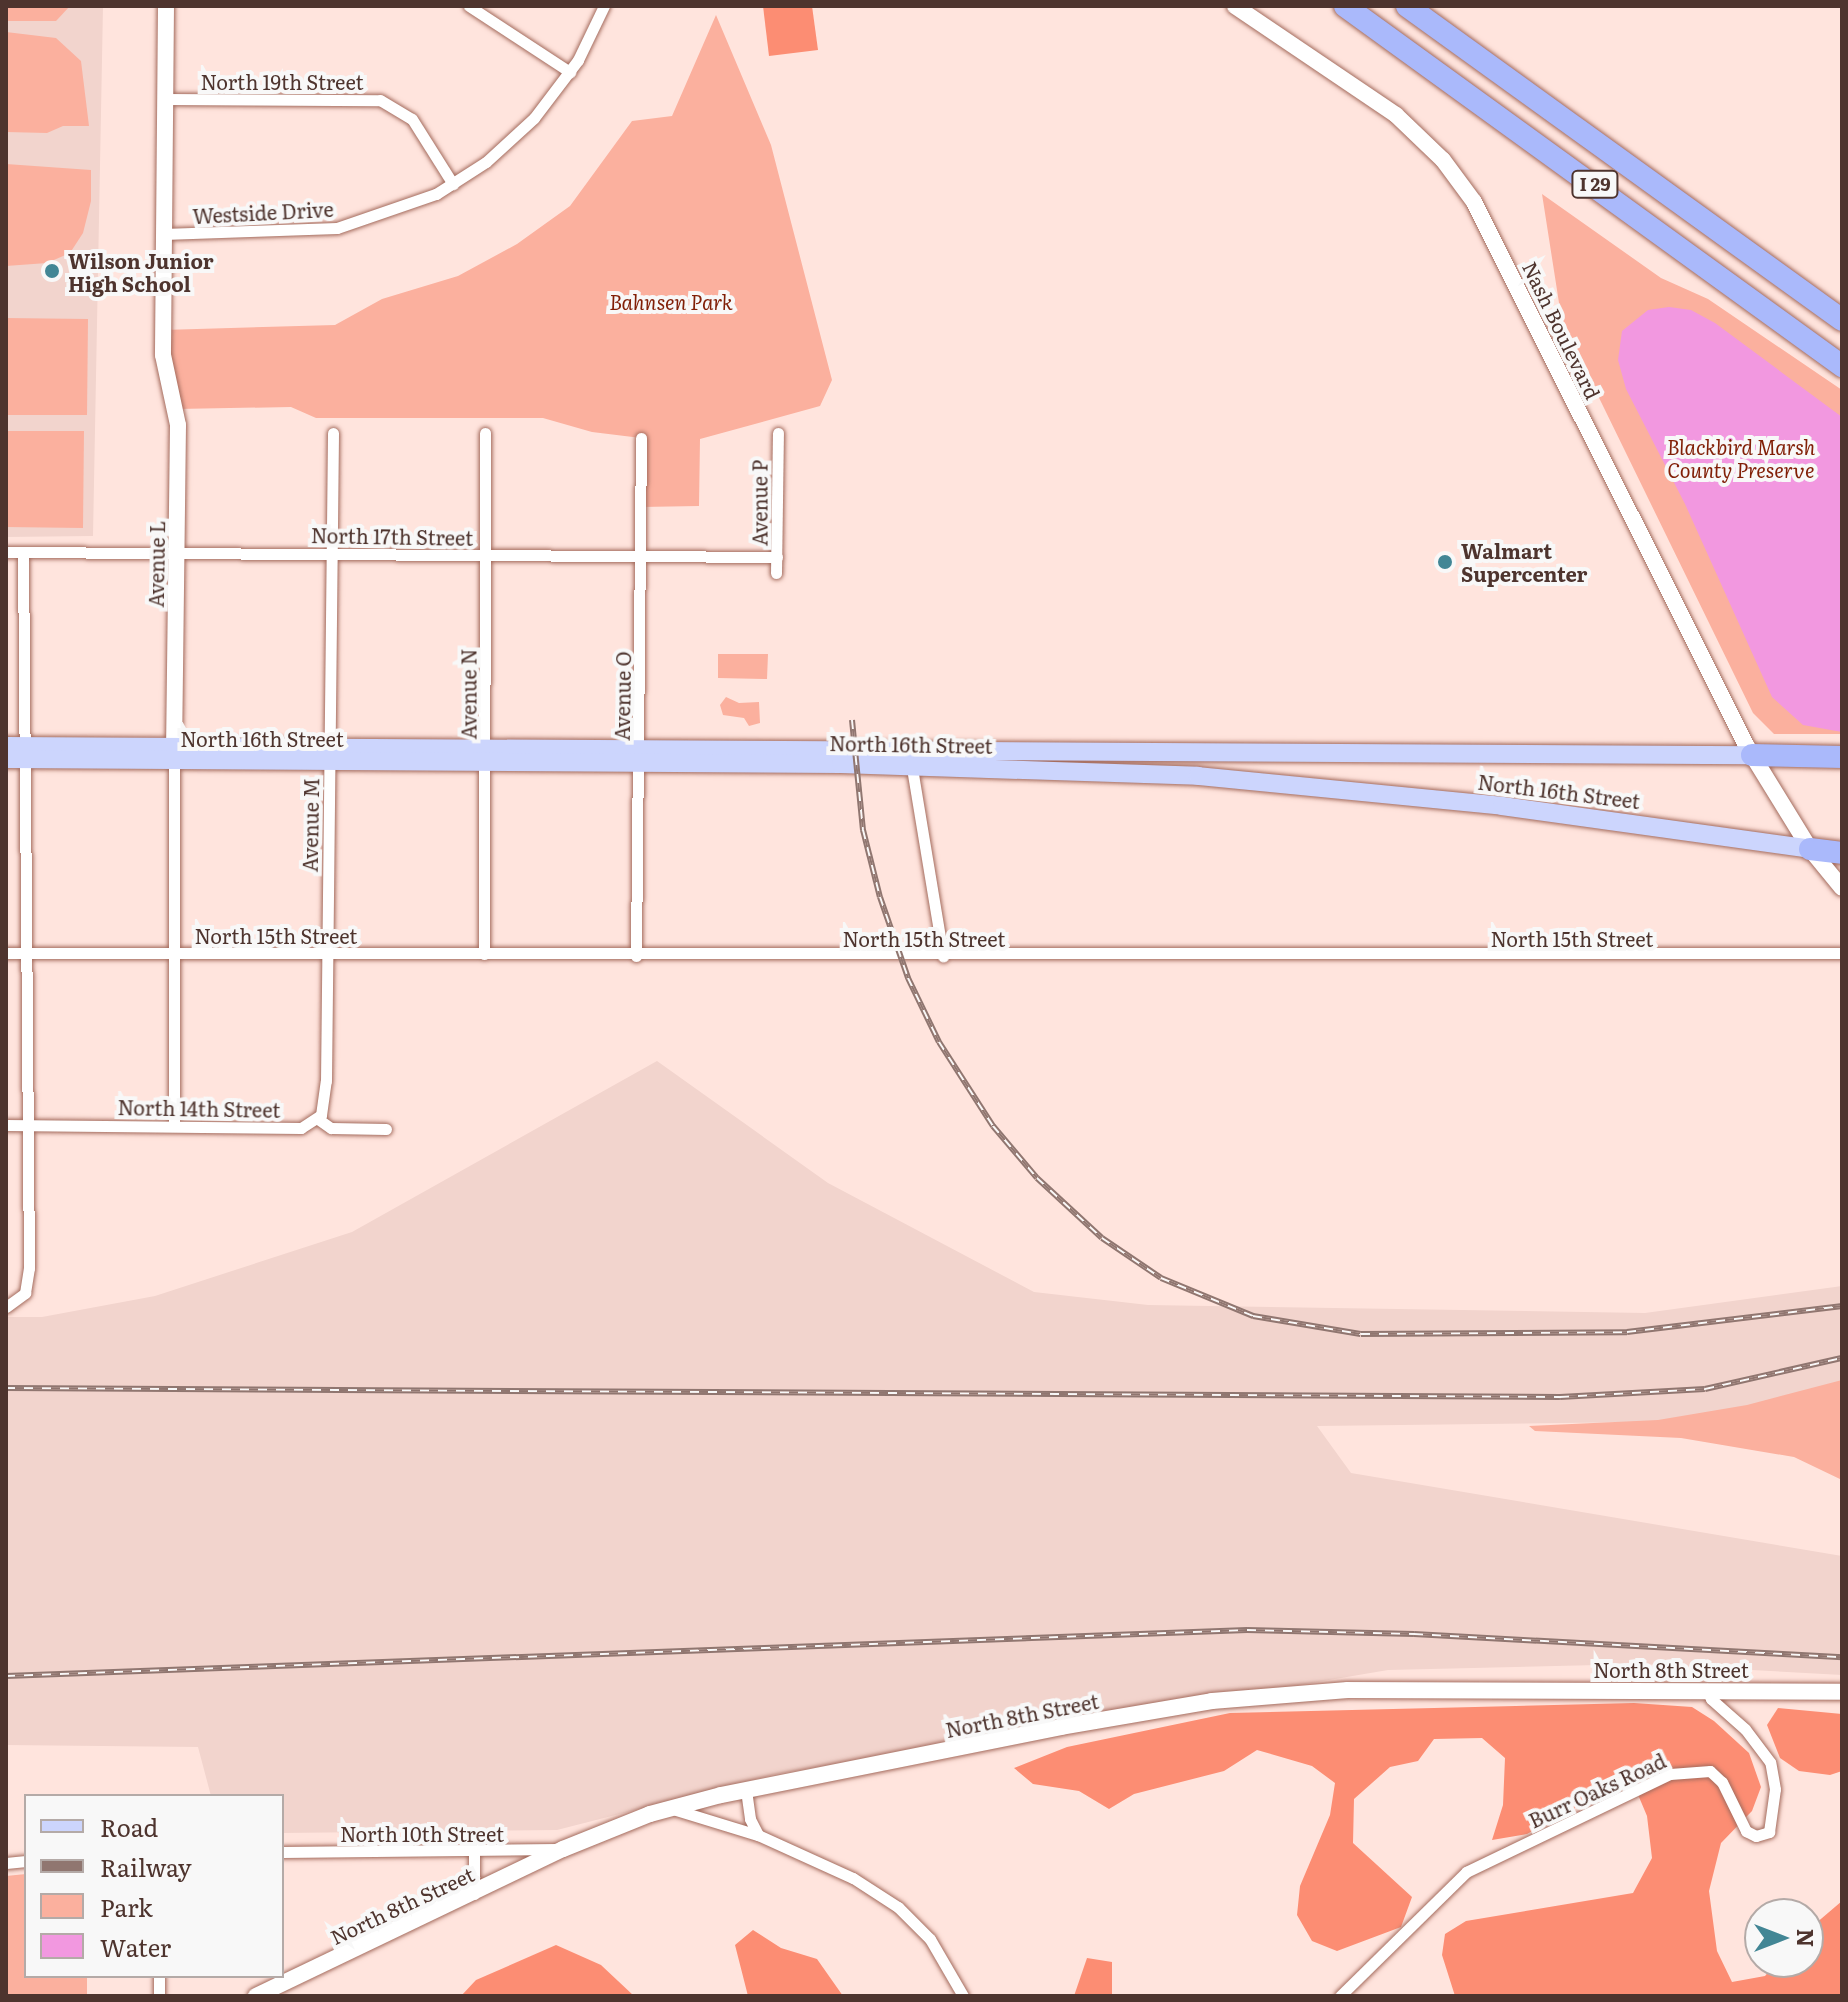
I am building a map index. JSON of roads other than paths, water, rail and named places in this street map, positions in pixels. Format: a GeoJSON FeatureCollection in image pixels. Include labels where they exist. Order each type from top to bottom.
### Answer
{"type":"FeatureCollection","features":[{"type":"Feature","properties":{"kind":"highway","name":"I 29"},"geometry":{"type":"LineString","coordinates":[[1345,6],[1842,366]]}},
{"type":"Feature","properties":{"kind":"highway","name":"I 29"},"geometry":{"type":"LineString","coordinates":[[1407,6],[1842,320]]}},
{"type":"Feature","properties":{"kind":"highway"},"geometry":{"type":"LineString","coordinates":[[1752,755],[1842,757]]}},
{"type":"Feature","properties":{"kind":"highway"},"geometry":{"type":"LineString","coordinates":[[1810,849],[1842,853]]}},
{"type":"Feature","properties":{"kind":"main road","name":"North 16th Street"},"geometry":{"type":"LineString","coordinates":[[14,752],[639,756],[1752,755]]}},
{"type":"Feature","properties":{"kind":"main road","name":"North 16th Street"},"geometry":{"type":"LineString","coordinates":[[639,756],[1250,780],[1502,806],[1810,849]]}},
{"type":"Feature","properties":{"kind":"street","name":"Avenue L"},"geometry":{"type":"LineString","coordinates":[[166,6],[163,355],[178,425],[174,1125]]}},
{"type":"Feature","properties":{"kind":"street"},"geometry":{"type":"LineString","coordinates":[[469,6],[570,72]]}},
{"type":"Feature","properties":{"kind":"street","name":"Westside Drive"},"geometry":{"type":"LineString","coordinates":[[163,234],[337,228],[410,206],[453,184],[510,142],[570,72],[604,6]]}},
{"type":"Feature","properties":{"kind":"street","name":"Nash Boulevard"},"geometry":{"type":"LineString","coordinates":[[1235,6],[1396,115],[1443,160],[1474,202],[1752,755],[1810,849],[1842,888]]}},
{"type":"Feature","properties":{"kind":"street","name":"North 19th Street"},"geometry":{"type":"LineString","coordinates":[[165,99],[380,100],[412,119],[453,184]]}},
{"type":"Feature","properties":{"kind":"street","name":"Avenue M"},"geometry":{"type":"LineString","coordinates":[[318,1119],[326,1081],[333,433]]}},
{"type":"Feature","properties":{"kind":"street","name":"Avenue N"},"geometry":{"type":"LineString","coordinates":[[484,954],[485,433]]}},
{"type":"Feature","properties":{"kind":"street","name":"Avenue P"},"geometry":{"type":"LineString","coordinates":[[776,573],[778,433]]}},
{"type":"Feature","properties":{"kind":"street","name":"Avenue O"},"geometry":{"type":"LineString","coordinates":[[636,956],[641,438]]}},
{"type":"Feature","properties":{"kind":"street","name":"North 17th Street"},"geometry":{"type":"LineString","coordinates":[[6,552],[777,557]]}},
{"type":"Feature","properties":{"kind":"street"},"geometry":{"type":"LineString","coordinates":[[6,1307],[21,1300],[29,1268],[25,953],[14,752],[23,552]]}},
{"type":"Feature","properties":{"kind":"street"},"geometry":{"type":"LineString","coordinates":[[912,768],[943,956]]}},
{"type":"Feature","properties":{"kind":"street","name":"North 15th Street"},"geometry":{"type":"LineString","coordinates":[[6,953],[636,956],[1842,953]]}},
{"type":"Feature","properties":{"kind":"street","name":"North 14th Street"},"geometry":{"type":"LineString","coordinates":[[6,1125],[301,1128],[318,1119],[331,1128],[386,1129]]}},
{"type":"Feature","properties":{"kind":"street","name":"North 8th Street"},"geometry":{"type":"LineString","coordinates":[[256,1996],[563,1849],[664,1810],[746,1790],[1225,1700],[1348,1690],[1707,1689],[1842,1692]]}},
{"type":"Feature","properties":{"kind":"street","name":"Burr Oaks Road"},"geometry":{"type":"LineString","coordinates":[[1340,1996],[1466,1872],[1670,1774],[1710,1771],[1722,1782],[1746,1831],[1756,1836],[1769,1832],[1775,1789],[1770,1762],[1745,1729],[1711,1699],[1707,1689]]}},
{"type":"Feature","properties":{"kind":"street"},"geometry":{"type":"LineString","coordinates":[[746,1790],[750,1819],[758,1835]]}},
{"type":"Feature","properties":{"kind":"street"},"geometry":{"type":"LineString","coordinates":[[664,1810],[700,1814],[758,1835],[853,1878],[898,1907],[930,1939],[963,1996]]}},
{"type":"Feature","properties":{"kind":"street","name":"North 10th Street"},"geometry":{"type":"LineString","coordinates":[[284,1852],[563,1849]]}},
{"type":"Feature","properties":{"kind":"street"},"geometry":{"type":"LineString","coordinates":[[474,1851],[474,1894]]}},
{"type":"Feature","properties":{"kind":"water","name":"Blackbird Marsh County Preserve"},"geometry":{"type":"Polygon","coordinates":[[[1669,307],[1691,310],[1715,323],[1842,417],[1842,732],[1803,725],[1772,697],[1685,504],[1626,389],[1618,360],[1622,331],[1648,310],[1669,307]]]}},
{"type":"Feature","properties":{"kind":"railway"},"geometry":{"type":"LineString","coordinates":[[852,720],[863,830],[880,897],[908,978],[939,1042],[993,1126],[1037,1178],[1102,1238],[1161,1278],[1253,1316],[1361,1334],[1627,1332],[1842,1306]]}},
{"type":"Feature","properties":{"kind":"railway"},"geometry":{"type":"LineString","coordinates":[[6,1388],[1560,1397],[1705,1389],[1842,1358]]}},
{"type":"Feature","properties":{"kind":"railway"},"geometry":{"type":"LineString","coordinates":[[6,1676],[1247,1630],[1414,1634],[1842,1657]]}},
{"type":"Feature","properties":{"kind":"place","name":"Wilson Junior High School"},"geometry":{"type":"Point","coordinates":[52,271]}},
{"type":"Feature","properties":{"kind":"place","name":"Walmart Supercenter"},"geometry":{"type":"Point","coordinates":[1445,562]}},
{"type":"Feature","properties":{"kind":"park label","name":"Bahnsen Park"},"geometry":{"type":"Point","coordinates":[671,301]}}]}
